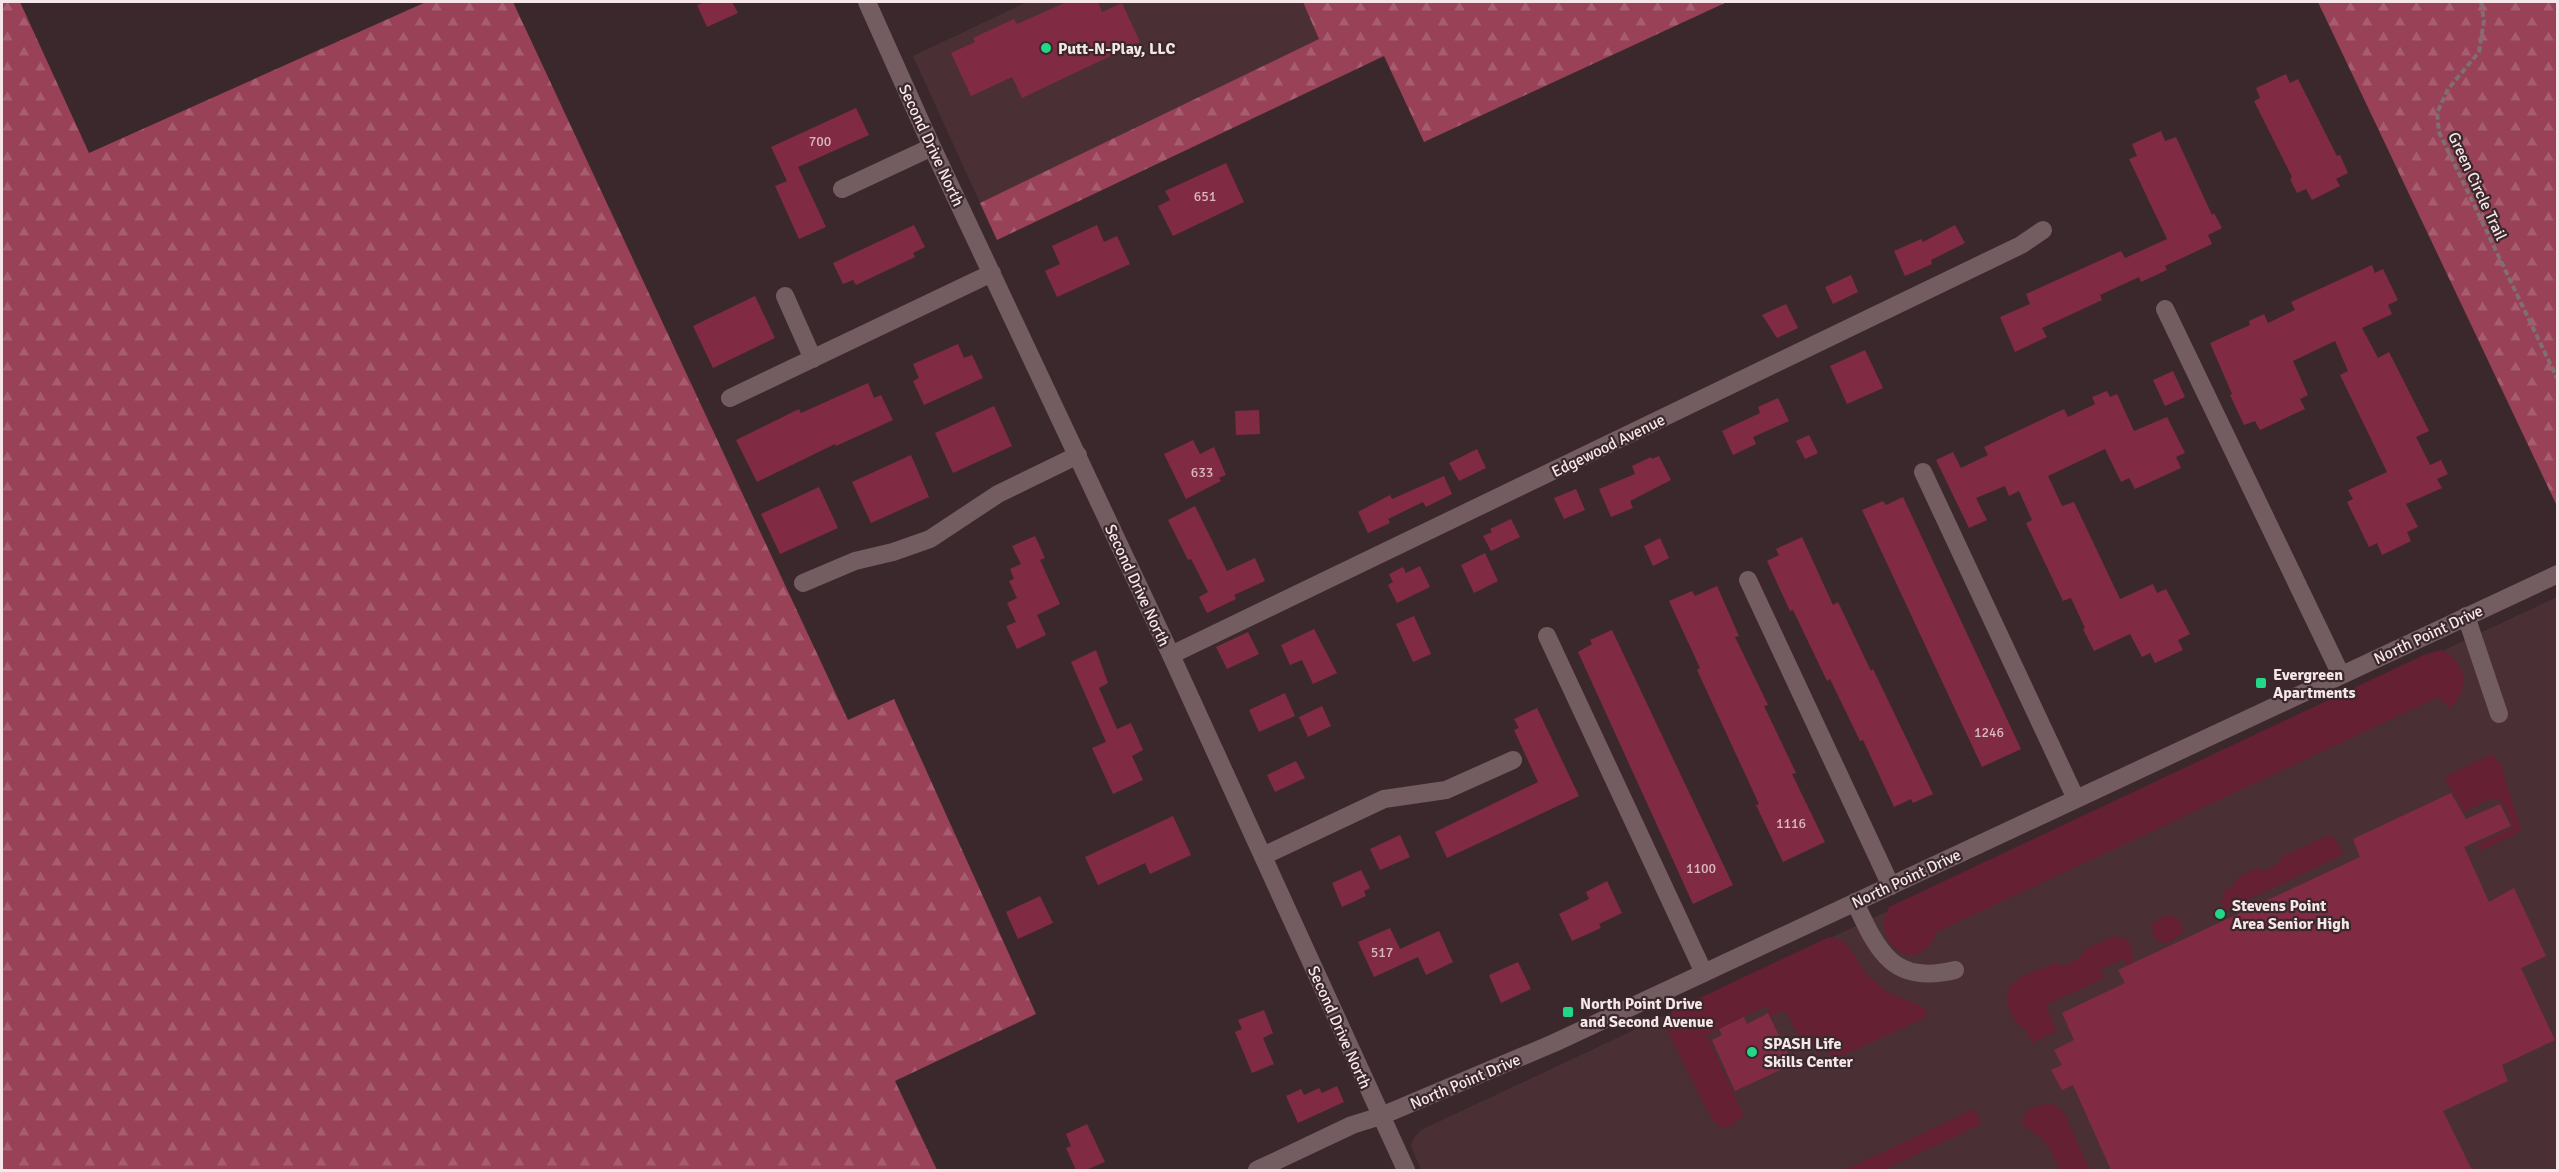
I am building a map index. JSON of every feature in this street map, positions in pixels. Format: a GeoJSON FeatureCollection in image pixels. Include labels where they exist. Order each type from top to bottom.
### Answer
{"type":"FeatureCollection","features":[{"type":"Feature","properties":{"kind":"street","name":"Second Drive North"},"geometry":{"type":"LineString","coordinates":[[867,2],[932,147],[1171,655],[1406,1170]]}},
{"type":"Feature","properties":{"kind":"street"},"geometry":{"type":"LineString","coordinates":[[842,189],[932,147]]}},
{"type":"Feature","properties":{"kind":"street","name":"Edgewood Avenue"},"geometry":{"type":"LineString","coordinates":[[1171,655],[2011,250],[2043,230]]}},
{"type":"Feature","properties":{"kind":"street"},"geometry":{"type":"LineString","coordinates":[[730,398],[992,273]]}},
{"type":"Feature","properties":{"kind":"street"},"geometry":{"type":"LineString","coordinates":[[785,296],[813,359]]}},
{"type":"Feature","properties":{"kind":"street"},"geometry":{"type":"LineString","coordinates":[[2165,309],[2340,675]]}},
{"type":"Feature","properties":{"kind":"street"},"geometry":{"type":"LineString","coordinates":[[803,583],[855,561],[894,552],[930,539],[998,494],[1078,455]]}},
{"type":"Feature","properties":{"kind":"street"},"geometry":{"type":"LineString","coordinates":[[1923,472],[2076,799]]}},
{"type":"Feature","properties":{"kind":"street","name":"North Point Drive"},"geometry":{"type":"LineString","coordinates":[[1257,1170],[1352,1125],[1381,1116],[1554,1043],[2555,574]]}},
{"type":"Feature","properties":{"kind":"street"},"geometry":{"type":"LineString","coordinates":[[1748,580],[1890,886]]}},
{"type":"Feature","properties":{"kind":"street"},"geometry":{"type":"LineString","coordinates":[[2466,616],[2499,714]]}},
{"type":"Feature","properties":{"kind":"street"},"geometry":{"type":"LineString","coordinates":[[1547,636],[1704,973]]}},
{"type":"Feature","properties":{"kind":"street"},"geometry":{"type":"LineString","coordinates":[[1263,856],[1384,799],[1446,790],[1513,760]]}},
{"type":"Feature","properties":{"kind":"street"},"geometry":{"type":"LineString","coordinates":[[1855,902],[1871,937],[1894,963],[1905,970],[1919,974],[1934,975],[1954,970]]}},
{"type":"Feature","properties":{"kind":"path","name":"Green Circle Trail"},"geometry":{"type":"LineString","coordinates":[[2481,2],[2484,21],[2479,52],[2448,89],[2437,113],[2439,132],[2558,380]]}},
{"type":"Feature","properties":{"kind":"shaded area"},"geometry":{"type":"Polygon","coordinates":[[[1027,2],[1303,2],[1320,39],[980,203],[913,56],[1027,2]]]}},
{"type":"Feature","properties":{"kind":"shaded area","name":"Stevens Point Area Senior High"},"geometry":{"type":"Polygon","coordinates":[[[2557,597],[2557,1170],[1421,1170],[1411,1146],[1413,1139],[1421,1130],[2557,597]]]}},
{"type":"Feature","properties":{"kind":"shaded area"},"geometry":{"type":"Polygon","coordinates":[[[2441,650],[2456,661],[2463,675],[2462,690],[2453,706],[2448,707],[2439,697],[1937,932],[1931,944],[1915,955],[1898,951],[1886,936],[1884,923],[1889,907],[2426,654],[2441,650]]]}},
{"type":"Feature","properties":{"kind":"shaded area"},"geometry":{"type":"Polygon","coordinates":[[[2492,754],[2501,764],[2521,831],[2480,851],[2477,845],[2514,827],[2502,802],[2492,798],[2464,812],[2444,777],[2492,754]]]}},
{"type":"Feature","properties":{"kind":"shaded area"},"geometry":{"type":"Polygon","coordinates":[[[2329,835],[2335,838],[2343,855],[2225,910],[2221,902],[2225,890],[2235,885],[2237,878],[2256,868],[2263,871],[2278,864],[2281,857],[2329,835]]]}},
{"type":"Feature","properties":{"kind":"shaded area"},"geometry":{"type":"Polygon","coordinates":[[[2172,915],[2181,923],[2182,935],[2167,943],[2158,942],[2153,935],[2152,924],[2164,916],[2172,915]]]}},
{"type":"Feature","properties":{"kind":"shaded area"},"geometry":{"type":"Polygon","coordinates":[[[2114,936],[2128,940],[2132,949],[2133,962],[2127,965],[2123,959],[2101,969],[2105,978],[2046,1005],[2057,1031],[2032,1043],[2025,1028],[2017,1024],[2010,1011],[2007,992],[2012,985],[2027,974],[2055,963],[2063,966],[2081,957],[2084,950],[2114,936]]]}},
{"type":"Feature","properties":{"kind":"shaded area"},"geometry":{"type":"Polygon","coordinates":[[[1829,937],[1845,942],[1868,976],[1888,992],[1925,1008],[1927,1015],[1837,1058],[1823,1050],[1817,1054],[1810,1040],[1802,1043],[1785,1010],[1771,1016],[1766,1006],[1707,1035],[1744,1116],[1728,1128],[1718,1126],[1709,1114],[1666,1028],[1672,1011],[1829,937]]]}},
{"type":"Feature","properties":{"kind":"shaded area"},"geometry":{"type":"Polygon","coordinates":[[[2053,1104],[2064,1112],[2090,1170],[2060,1170],[2041,1138],[2022,1124],[2025,1112],[2040,1105],[2053,1104]]]}},
{"type":"Feature","properties":{"kind":"shaded area"},"geometry":{"type":"Polygon","coordinates":[[[1974,1109],[1982,1124],[1883,1170],[1845,1170],[1974,1109]]]}},
{"type":"Feature","properties":{"kind":"green space"},"geometry":{"type":"Polygon","coordinates":[[[2,2],[20,2],[89,153],[426,2],[513,2],[848,720],[894,699],[1036,1014],[895,1081],[937,1170],[2,1170],[2,2]]]}},
{"type":"Feature","properties":{"kind":"green space"},"geometry":{"type":"Polygon","coordinates":[[[1303,2],[1727,2],[1424,142],[1384,56],[997,240],[980,203],[1319,39],[1303,2]]]}},
{"type":"Feature","properties":{"kind":"green space"},"geometry":{"type":"Polygon","coordinates":[[[2318,2],[2557,2],[2557,506],[2336,40],[2318,2]]]}},
{"type":"Feature","properties":{"kind":"building"},"geometry":{"type":"Polygon","coordinates":[[[705,2],[732,2],[738,13],[707,27],[697,5],[705,2]]]}},
{"type":"Feature","properties":{"kind":"building","name":"Putt-N-Play, LLC"},"geometry":{"type":"Polygon","coordinates":[[[1067,2],[1098,2],[1102,12],[1122,3],[1140,42],[1022,98],[1012,77],[971,96],[951,53],[975,42],[973,38],[1014,19],[1017,24],[1067,2]]]}},
{"type":"Feature","properties":{"kind":"building"},"geometry":{"type":"Polygon","coordinates":[[[2286,74],[2290,83],[2298,79],[2348,173],[2336,179],[2340,186],[2312,200],[2306,189],[2297,193],[2290,179],[2292,177],[2254,101],[2260,98],[2256,88],[2286,74]]]}},
{"type":"Feature","properties":{"kind":"building"},"geometry":{"type":"Polygon","coordinates":[[[856,108],[869,135],[798,167],[826,227],[799,239],[775,186],[787,181],[771,147],[856,108]]]}},
{"type":"Feature","properties":{"kind":"building"},"geometry":{"type":"Polygon","coordinates":[[[2161,131],[2165,141],[2176,137],[2212,215],[2214,213],[2222,228],[2208,235],[2212,244],[2165,266],[2167,270],[2141,282],[2139,277],[2100,295],[2102,300],[2042,328],[2047,337],[2015,352],[2000,317],[2030,304],[2026,294],[2121,251],[2125,258],[2167,239],[2129,159],[2137,156],[2132,144],[2161,131]]]}},
{"type":"Feature","properties":{"kind":"building"},"geometry":{"type":"Polygon","coordinates":[[[1226,163],[1244,202],[1173,236],[1158,206],[1170,200],[1165,191],[1226,163]]]}},
{"type":"Feature","properties":{"kind":"building"},"geometry":{"type":"Polygon","coordinates":[[[914,225],[925,247],[913,253],[915,257],[856,285],[853,280],[843,284],[833,263],[914,225]]]}},
{"type":"Feature","properties":{"kind":"building"},"geometry":{"type":"Polygon","coordinates":[[[1097,225],[1104,242],[1117,236],[1130,264],[1057,297],[1045,271],[1060,264],[1052,246],[1097,225]]]}},
{"type":"Feature","properties":{"kind":"building"},"geometry":{"type":"Polygon","coordinates":[[[1955,225],[1965,243],[1931,260],[1932,264],[1905,276],[1894,251],[1921,239],[1923,242],[1955,225]]]}},
{"type":"Feature","properties":{"kind":"building"},"geometry":{"type":"Polygon","coordinates":[[[2372,265],[2375,273],[2383,269],[2398,300],[2388,305],[2392,314],[2362,328],[2378,358],[2389,352],[2429,431],[2416,437],[2430,465],[2441,460],[2448,474],[2437,479],[2442,488],[2406,504],[2418,527],[2407,532],[2411,541],[2382,555],[2377,543],[2369,547],[2347,502],[2353,499],[2348,490],[2387,472],[2340,375],[2348,371],[2335,341],[2293,361],[2308,395],[2300,399],[2305,409],[2260,430],[2255,421],[2244,425],[2210,343],[2250,325],[2249,321],[2264,314],[2268,323],[2295,310],[2291,302],[2372,265]]]}},
{"type":"Feature","properties":{"kind":"building"},"geometry":{"type":"Polygon","coordinates":[[[1851,275],[1858,292],[1833,304],[1825,287],[1851,275]]]}},
{"type":"Feature","properties":{"kind":"building"},"geometry":{"type":"Polygon","coordinates":[[[755,296],[775,338],[713,368],[693,326],[755,296]]]}},
{"type":"Feature","properties":{"kind":"building"},"geometry":{"type":"Polygon","coordinates":[[[1786,304],[1798,328],[1777,338],[1762,315],[1786,304]]]}},
{"type":"Feature","properties":{"kind":"building"},"geometry":{"type":"Polygon","coordinates":[[[958,344],[964,358],[972,355],[983,378],[924,405],[913,381],[919,378],[913,364],[958,344]]]}},
{"type":"Feature","properties":{"kind":"building"},"geometry":{"type":"Polygon","coordinates":[[[1865,350],[1883,388],[1847,404],[1830,366],[1865,350]]]}},
{"type":"Feature","properties":{"kind":"building"},"geometry":{"type":"Polygon","coordinates":[[[2173,371],[2185,397],[2165,406],[2153,380],[2173,371]]]}},
{"type":"Feature","properties":{"kind":"building"},"geometry":{"type":"Polygon","coordinates":[[[868,383],[874,398],[881,395],[893,420],[836,446],[835,444],[757,482],[736,440],[799,409],[801,413],[868,383]]]}},
{"type":"Feature","properties":{"kind":"building"},"geometry":{"type":"Polygon","coordinates":[[[2107,391],[2110,397],[2117,394],[2134,431],[2167,417],[2185,453],[2176,457],[2181,468],[2135,489],[2129,478],[2121,482],[2105,449],[2048,476],[2062,506],[2074,502],[2120,599],[2153,584],[2157,593],[2166,589],[2190,634],[2178,640],[2183,650],[2155,663],[2150,653],[2142,657],[2130,634],[2094,651],[2071,598],[2063,601],[2026,523],[2032,520],[2019,491],[2009,496],[2005,486],[1976,498],[1987,520],[1969,528],[1936,460],[1953,452],[1961,468],[1988,455],[1984,447],[2064,409],[2068,417],[2095,404],[2092,397],[2107,391]]]}},
{"type":"Feature","properties":{"kind":"building"},"geometry":{"type":"Polygon","coordinates":[[[1778,398],[1789,421],[1753,437],[1756,444],[1733,455],[1722,431],[1760,413],[1758,407],[1778,398]]]}},
{"type":"Feature","properties":{"kind":"building"},"geometry":{"type":"Polygon","coordinates":[[[994,406],[1012,446],[953,473],[935,433],[994,406]]]}},
{"type":"Feature","properties":{"kind":"building"},"geometry":{"type":"Polygon","coordinates":[[[1259,410],[1260,434],[1236,435],[1235,411],[1259,410]]]}},
{"type":"Feature","properties":{"kind":"building"},"geometry":{"type":"Polygon","coordinates":[[[1809,435],[1818,453],[1805,459],[1796,441],[1809,435]]]}},
{"type":"Feature","properties":{"kind":"building"},"geometry":{"type":"Polygon","coordinates":[[[1193,440],[1200,454],[1214,447],[1226,475],[1219,478],[1221,481],[1186,499],[1164,454],[1193,440]]]}},
{"type":"Feature","properties":{"kind":"building"},"geometry":{"type":"Polygon","coordinates":[[[1477,449],[1486,468],[1459,481],[1449,463],[1477,449]]]}},
{"type":"Feature","properties":{"kind":"building"},"geometry":{"type":"Polygon","coordinates":[[[911,455],[929,497],[871,523],[852,482],[911,455]]]}},
{"type":"Feature","properties":{"kind":"building"},"geometry":{"type":"Polygon","coordinates":[[[1659,456],[1671,480],[1630,501],[1633,508],[1611,517],[1599,489],[1635,474],[1632,466],[1651,457],[1652,459],[1659,456]]]}},
{"type":"Feature","properties":{"kind":"building"},"geometry":{"type":"Polygon","coordinates":[[[1444,476],[1452,494],[1426,507],[1423,502],[1388,519],[1390,523],[1368,533],[1358,512],[1390,495],[1392,499],[1444,476]]]}},
{"type":"Feature","properties":{"kind":"building"},"geometry":{"type":"Polygon","coordinates":[[[819,487],[838,528],[780,554],[761,514],[819,487]]]}},
{"type":"Feature","properties":{"kind":"building"},"geometry":{"type":"Polygon","coordinates":[[[1576,489],[1585,510],[1564,519],[1554,498],[1576,489]]]}},
{"type":"Feature","properties":{"kind":"building"},"geometry":{"type":"Polygon","coordinates":[[[1903,497],[2021,749],[1982,767],[1862,510],[1883,501],[1886,505],[1903,497]]]}},
{"type":"Feature","properties":{"kind":"building"},"geometry":{"type":"Polygon","coordinates":[[[1195,506],[1227,571],[1255,558],[1265,581],[1234,595],[1236,599],[1207,613],[1199,597],[1208,592],[1191,559],[1188,560],[1168,520],[1195,506]]]}},
{"type":"Feature","properties":{"kind":"building"},"geometry":{"type":"Polygon","coordinates":[[[1511,519],[1520,537],[1491,551],[1483,536],[1492,532],[1490,529],[1511,519]]]}},
{"type":"Feature","properties":{"kind":"building"},"geometry":{"type":"Polygon","coordinates":[[[1035,536],[1045,558],[1040,560],[1060,604],[1037,615],[1046,635],[1017,649],[1006,626],[1016,622],[1007,603],[1017,598],[1009,581],[1014,579],[1010,569],[1021,564],[1012,546],[1035,536]]]}},
{"type":"Feature","properties":{"kind":"building"},"geometry":{"type":"Polygon","coordinates":[[[1802,537],[1833,605],[1838,602],[1871,671],[1873,669],[1933,794],[1913,803],[1911,799],[1894,807],[1863,740],[1860,741],[1830,679],[1827,681],[1793,610],[1790,611],[1767,561],[1779,555],[1776,549],[1802,537]]]}},
{"type":"Feature","properties":{"kind":"building"},"geometry":{"type":"Polygon","coordinates":[[[1660,538],[1669,558],[1653,566],[1644,546],[1660,538]]]}},
{"type":"Feature","properties":{"kind":"building"},"geometry":{"type":"Polygon","coordinates":[[[1485,553],[1498,581],[1474,593],[1461,565],[1485,553]]]}},
{"type":"Feature","properties":{"kind":"building"},"geometry":{"type":"Polygon","coordinates":[[[1420,566],[1430,587],[1397,603],[1388,585],[1393,582],[1389,574],[1403,567],[1406,573],[1420,566]]]}},
{"type":"Feature","properties":{"kind":"building"},"geometry":{"type":"Polygon","coordinates":[[[1717,586],[1739,636],[1735,637],[1768,705],[1764,706],[1796,773],[1792,774],[1825,842],[1783,862],[1756,805],[1759,804],[1697,670],[1700,668],[1669,601],[1692,591],[1695,596],[1717,586]]]}},
{"type":"Feature","properties":{"kind":"building"},"geometry":{"type":"Polygon","coordinates":[[[1414,616],[1431,654],[1413,662],[1396,624],[1414,616]]]}},
{"type":"Feature","properties":{"kind":"building"},"geometry":{"type":"Polygon","coordinates":[[[1314,629],[1337,673],[1313,684],[1302,660],[1290,665],[1281,645],[1314,629]]]}},
{"type":"Feature","properties":{"kind":"building"},"geometry":{"type":"Polygon","coordinates":[[[1612,630],[1733,885],[1693,904],[1578,652],[1592,644],[1590,640],[1612,630]]]}},
{"type":"Feature","properties":{"kind":"building"},"geometry":{"type":"Polygon","coordinates":[[[1248,632],[1259,654],[1227,669],[1216,647],[1248,632]]]}},
{"type":"Feature","properties":{"kind":"building"},"geometry":{"type":"Polygon","coordinates":[[[1096,650],[1108,683],[1099,688],[1117,729],[1131,723],[1143,750],[1132,756],[1143,780],[1113,794],[1092,748],[1106,742],[1071,662],[1096,650]]]}},
{"type":"Feature","properties":{"kind":"building"},"geometry":{"type":"Polygon","coordinates":[[[1285,693],[1295,716],[1259,732],[1249,710],[1285,693]]]}},
{"type":"Feature","properties":{"kind":"building"},"geometry":{"type":"Polygon","coordinates":[[[1322,706],[1331,726],[1308,737],[1299,717],[1322,706]]]}},
{"type":"Feature","properties":{"kind":"building"},"geometry":{"type":"Polygon","coordinates":[[[1537,708],[1579,796],[1447,858],[1435,832],[1538,782],[1514,730],[1519,728],[1514,719],[1537,708]]]}},
{"type":"Feature","properties":{"kind":"building"},"geometry":{"type":"Polygon","coordinates":[[[1296,761],[1305,778],[1275,792],[1267,775],[1296,761]]]}},
{"type":"Feature","properties":{"kind":"building"},"geometry":{"type":"Polygon","coordinates":[[[2451,793],[2466,819],[2500,804],[2511,826],[2464,847],[2489,902],[2514,888],[2546,956],[2521,968],[2555,1040],[2502,1065],[2508,1081],[2443,1111],[2472,1170],[2111,1170],[2073,1085],[2062,1090],[2051,1070],[2062,1065],[2054,1050],[2074,1040],[2062,1013],[2125,983],[2118,970],[2360,857],[2353,839],[2451,793]]]}},
{"type":"Feature","properties":{"kind":"building"},"geometry":{"type":"Polygon","coordinates":[[[1173,816],[1191,855],[1150,874],[1145,863],[1098,885],[1085,857],[1173,816]]]}},
{"type":"Feature","properties":{"kind":"building"},"geometry":{"type":"Polygon","coordinates":[[[1400,835],[1410,857],[1380,870],[1370,849],[1400,835]]]}},
{"type":"Feature","properties":{"kind":"building"},"geometry":{"type":"Polygon","coordinates":[[[1361,870],[1370,888],[1364,891],[1366,896],[1342,907],[1332,883],[1361,870]]]}},
{"type":"Feature","properties":{"kind":"building"},"geometry":{"type":"Polygon","coordinates":[[[1607,881],[1622,913],[1599,924],[1601,928],[1572,941],[1559,914],[1589,899],[1586,892],[1607,881]]]}},
{"type":"Feature","properties":{"kind":"building"},"geometry":{"type":"Polygon","coordinates":[[[1040,896],[1053,923],[1018,939],[1006,912],[1040,896]]]}},
{"type":"Feature","properties":{"kind":"building"},"geometry":{"type":"Polygon","coordinates":[[[1390,928],[1400,949],[1439,931],[1453,962],[1426,975],[1418,957],[1374,977],[1358,942],[1390,928]]]}},
{"type":"Feature","properties":{"kind":"building"},"geometry":{"type":"Polygon","coordinates":[[[1518,962],[1531,989],[1501,1003],[1489,975],[1518,962]]]}},
{"type":"Feature","properties":{"kind":"building"},"geometry":{"type":"Polygon","coordinates":[[[1264,1010],[1273,1033],[1263,1038],[1274,1064],[1252,1073],[1235,1032],[1242,1029],[1238,1020],[1264,1010]]]}},
{"type":"Feature","properties":{"kind":"building","name":"SPASH Life Skills Center"},"geometry":{"type":"Polygon","coordinates":[[[1768,1013],[1793,1064],[1735,1091],[1712,1040],[1722,1035],[1719,1029],[1744,1017],[1747,1024],[1768,1013]]]}},
{"type":"Feature","properties":{"kind":"building"},"geometry":{"type":"Polygon","coordinates":[[[1337,1086],[1344,1102],[1298,1123],[1286,1096],[1301,1089],[1304,1095],[1319,1088],[1322,1093],[1337,1086]]]}},
{"type":"Feature","properties":{"kind":"building"},"geometry":{"type":"Polygon","coordinates":[[[1087,1124],[1105,1162],[1086,1170],[1076,1170],[1066,1148],[1071,1146],[1066,1134],[1087,1124]]]}},
{"type":"Feature","properties":{"kind":"place","name":"Putt-N-Play, LLC"},"geometry":{"type":"Point","coordinates":[1046,48]}},
{"type":"Feature","properties":{"kind":"place","name":"Evergreen Apartments"},"geometry":{"type":"Point","coordinates":[2261,683]}},
{"type":"Feature","properties":{"kind":"place","name":"Stevens Point Area Senior High"},"geometry":{"type":"Point","coordinates":[2220,914]}},
{"type":"Feature","properties":{"kind":"place","name":"North Point Drive and Second Avenue"},"geometry":{"type":"Point","coordinates":[1568,1012]}},
{"type":"Feature","properties":{"kind":"place","name":"SPASH Life Skills Center"},"geometry":{"type":"Point","coordinates":[1752,1052]}}]}
